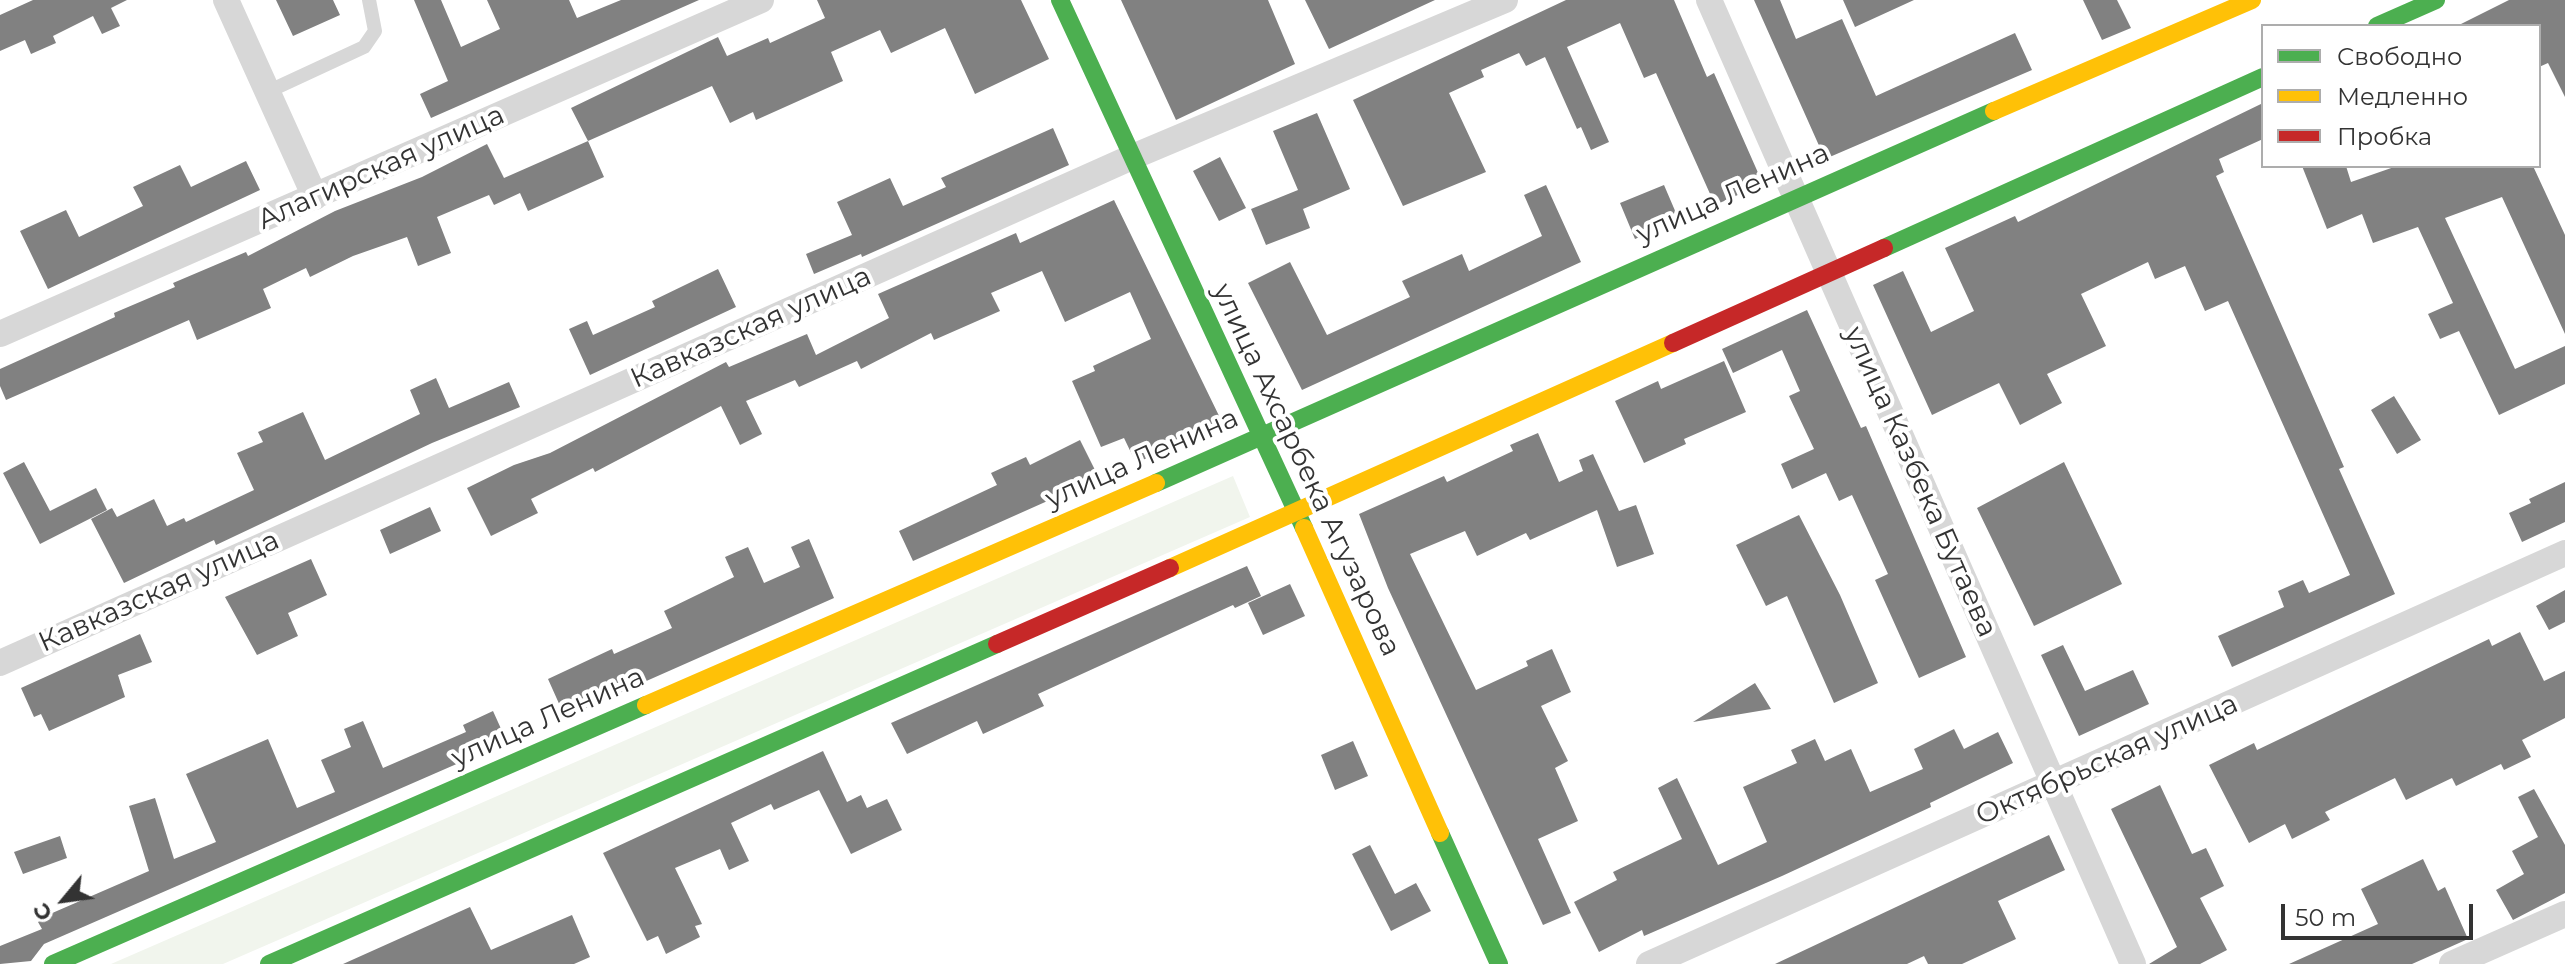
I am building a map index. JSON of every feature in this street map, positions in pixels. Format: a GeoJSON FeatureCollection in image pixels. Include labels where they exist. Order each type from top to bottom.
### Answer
{"type":"FeatureCollection","features":[{"type":"Feature","properties":{"kind":"street"},"geometry":{"type":"LineString","coordinates":[[226,0],[315,197]]}},
{"type":"Feature","properties":{"kind":"street","name":"Алагирская улица"},"geometry":{"type":"LineString","coordinates":[[0,334],[761,0]]}},
{"type":"Feature","properties":{"kind":"street","name":"улица Ахсарбека Агузарова"},"geometry":{"type":"LineString","coordinates":[[1060,0],[1130,158],[1297,512],[1499,964]]}},
{"type":"Feature","properties":{"kind":"street","name":"Кавказская улица"},"geometry":{"type":"LineString","coordinates":[[0,663],[1130,158],[1505,0]]}},
{"type":"Feature","properties":{"kind":"street","name":"улица Казбека Бутаева"},"geometry":{"type":"LineString","coordinates":[[1709,0],[2133,964]]}},
{"type":"Feature","properties":{"kind":"street","name":"улица Ленина"},"geometry":{"type":"LineString","coordinates":[[53,964],[1261,437],[1795,196],[2252,0]]}},
{"type":"Feature","properties":{"kind":"street"},"geometry":{"type":"LineString","coordinates":[[2382,24],[2436,0]]}},
{"type":"Feature","properties":{"kind":"street"},"geometry":{"type":"LineString","coordinates":[[269,964],[1297,512],[2261,78]]}},
{"type":"Feature","properties":{"kind":"street","name":"Октябрьская улица"},"geometry":{"type":"LineString","coordinates":[[1649,964],[2565,553]]}},
{"type":"Feature","properties":{"kind":"street"},"geometry":{"type":"LineString","coordinates":[[2452,964],[2565,914]]}},
{"type":"Feature","properties":{"kind":"lane"},"geometry":{"type":"LineString","coordinates":[[267,92],[364,47],[375,31],[369,0]]}},
{"type":"Feature","properties":{"kind":"shaded area"},"geometry":{"type":"Polygon","coordinates":[[[1233,476],[1250,517],[223,964],[111,964],[1233,476]]]}},
{"type":"Feature","properties":{"kind":"building"},"geometry":{"type":"Polygon","coordinates":[[[33,0],[127,0],[111,8],[120,26],[102,34],[93,16],[53,36],[56,43],[31,54],[25,40],[0,51],[0,15],[33,0]]]}},
{"type":"Feature","properties":{"kind":"building"},"geometry":{"type":"Polygon","coordinates":[[[276,0],[333,0],[340,15],[293,36],[276,0]]]}},
{"type":"Feature","properties":{"kind":"building"},"geometry":{"type":"Polygon","coordinates":[[[414,0],[441,0],[461,47],[500,29],[487,0],[569,0],[577,18],[621,0],[699,0],[431,118],[420,94],[448,81],[414,0]]]}},
{"type":"Feature","properties":{"kind":"building"},"geometry":{"type":"Polygon","coordinates":[[[817,0],[1021,0],[1049,59],[975,94],[945,28],[891,53],[880,30],[831,52],[843,81],[756,120],[753,112],[730,123],[712,86],[588,141],[571,108],[718,37],[727,56],[768,38],[770,43],[825,18],[817,0]]]}},
{"type":"Feature","properties":{"kind":"building"},"geometry":{"type":"Polygon","coordinates":[[[1121,0],[1268,0],[1295,64],[1176,120],[1121,0]]]}},
{"type":"Feature","properties":{"kind":"building"},"geometry":{"type":"Polygon","coordinates":[[[1305,0],[1435,0],[1329,49],[1305,0]]]}},
{"type":"Feature","properties":{"kind":"building"},"geometry":{"type":"Polygon","coordinates":[[[1566,0],[1674,0],[1707,77],[1714,73],[1763,184],[1715,205],[1656,73],[1644,78],[1620,23],[1567,47],[1609,142],[1591,150],[1581,127],[1577,129],[1545,57],[1526,66],[1519,53],[1481,70],[1484,77],[1449,93],[1486,172],[1403,206],[1353,100],[1566,0]]]}},
{"type":"Feature","properties":{"kind":"building"},"geometry":{"type":"Polygon","coordinates":[[[1754,0],[1780,0],[1796,39],[1842,19],[1876,96],[2015,33],[2032,70],[1825,159],[1754,0]]]}},
{"type":"Feature","properties":{"kind":"building"},"geometry":{"type":"Polygon","coordinates":[[[1843,0],[1914,0],[1855,27],[1843,0]]]}},
{"type":"Feature","properties":{"kind":"building"},"geometry":{"type":"Polygon","coordinates":[[[2083,0],[2117,0],[2131,28],[2102,40],[2083,0]]]}},
{"type":"Feature","properties":{"kind":"building"},"geometry":{"type":"Polygon","coordinates":[[[2509,0],[2565,0],[2565,97],[2548,63],[2541,66],[2541,24],[2461,24],[2509,0]]]}},
{"type":"Feature","properties":{"kind":"building"},"geometry":{"type":"Polygon","coordinates":[[[2261,104],[2261,140],[2219,159],[2224,172],[2216,176],[2344,467],[2339,469],[2395,594],[2232,667],[2218,636],[2284,607],[2278,591],[2303,580],[2309,593],[2350,575],[2228,301],[2205,311],[2185,266],[2155,279],[2148,262],[2081,294],[2106,346],[2047,374],[2062,403],[2020,425],[1999,383],[1932,415],[1873,285],[1903,271],[1931,332],[1974,311],[1945,248],[2015,216],[2018,222],[2261,104]]]}},
{"type":"Feature","properties":{"kind":"building"},"geometry":{"type":"Polygon","coordinates":[[[1317,113],[1350,189],[1303,209],[1310,228],[1266,245],[1251,209],[1298,190],[1273,131],[1317,113]]]}},
{"type":"Feature","properties":{"kind":"building"},"geometry":{"type":"Polygon","coordinates":[[[1053,128],[1069,165],[862,257],[861,254],[814,274],[806,254],[852,235],[837,202],[890,178],[903,206],[946,187],[941,178],[1053,128]]]}},
{"type":"Feature","properties":{"kind":"building"},"geometry":{"type":"Polygon","coordinates":[[[588,141],[604,177],[528,211],[520,193],[494,205],[489,195],[437,217],[451,253],[418,266],[407,237],[353,256],[310,277],[306,268],[263,289],[271,308],[197,340],[189,320],[6,400],[0,386],[0,369],[115,317],[114,313],[175,287],[173,283],[246,252],[248,256],[335,211],[422,177],[487,144],[504,178],[588,141]]]}},
{"type":"Feature","properties":{"kind":"building"},"geometry":{"type":"Polygon","coordinates":[[[1220,157],[1246,208],[1219,221],[1193,171],[1220,157]]]}},
{"type":"Feature","properties":{"kind":"building"},"geometry":{"type":"Polygon","coordinates":[[[246,161],[260,190],[48,289],[20,231],[66,210],[79,237],[143,206],[133,187],[180,165],[191,187],[246,161]]]}},
{"type":"Feature","properties":{"kind":"building"},"geometry":{"type":"Polygon","coordinates":[[[2303,168],[2347,168],[2351,182],[2391,168],[2534,168],[2565,235],[2565,334],[2502,197],[2445,218],[2515,369],[2565,346],[2565,384],[2499,415],[2459,331],[2440,339],[2428,314],[2453,303],[2418,227],[2373,243],[2362,214],[2327,229],[2303,168]]]}},
{"type":"Feature","properties":{"kind":"building"},"geometry":{"type":"Polygon","coordinates":[[[1546,185],[1581,262],[1302,390],[1248,283],[1290,262],[1327,335],[1410,297],[1402,281],[1462,254],[1469,271],[1542,236],[1524,195],[1546,185]]]}},
{"type":"Feature","properties":{"kind":"building"},"geometry":{"type":"Polygon","coordinates":[[[1664,185],[1679,220],[1635,239],[1620,203],[1664,185]]]}},
{"type":"Feature","properties":{"kind":"building"},"geometry":{"type":"Polygon","coordinates":[[[1114,200],[1223,424],[1136,463],[1124,438],[1101,447],[1072,381],[1095,371],[1093,366],[1151,339],[1130,292],[1065,322],[1042,271],[991,293],[1000,311],[934,340],[931,333],[861,369],[857,361],[799,387],[795,380],[746,401],[762,434],[740,445],[721,406],[595,472],[593,468],[531,499],[538,513],[491,536],[467,488],[514,465],[550,453],[726,362],[729,367],[807,334],[816,355],[889,318],[878,294],[1016,233],[1020,243],[1114,200]]]}},
{"type":"Feature","properties":{"kind":"building"},"geometry":{"type":"Polygon","coordinates":[[[718,269],[736,307],[590,375],[569,329],[587,321],[593,335],[655,307],[652,301],[718,269]]]}},
{"type":"Feature","properties":{"kind":"building"},"geometry":{"type":"Polygon","coordinates":[[[1807,310],[1861,428],[1866,426],[1966,657],[1919,678],[1875,580],[1888,574],[1852,495],[1839,501],[1826,473],[1792,489],[1781,464],[1814,449],[1789,396],[1800,391],[1782,350],[1733,373],[1722,349],[1807,310]]]}},
{"type":"Feature","properties":{"kind":"building"},"geometry":{"type":"Polygon","coordinates":[[[1724,361],[1746,412],[1684,439],[1686,444],[1644,463],[1615,401],[1658,381],[1661,389],[1724,361]]]}},
{"type":"Feature","properties":{"kind":"building"},"geometry":{"type":"Polygon","coordinates":[[[436,378],[449,408],[509,382],[520,407],[432,443],[216,545],[214,540],[124,583],[91,519],[112,508],[117,517],[154,499],[167,526],[184,518],[186,522],[254,490],[237,453],[263,442],[258,432],[303,412],[325,460],[420,414],[410,390],[436,378]]]}},
{"type":"Feature","properties":{"kind":"building"},"geometry":{"type":"Polygon","coordinates":[[[2394,396],[2421,440],[2397,454],[2371,410],[2394,396]]]}},
{"type":"Feature","properties":{"kind":"building"},"geometry":{"type":"Polygon","coordinates":[[[1538,433],[1559,482],[1583,471],[1579,460],[1593,454],[1619,511],[1636,505],[1654,554],[1617,567],[1597,510],[1530,540],[1526,533],[1477,556],[1465,531],[1410,554],[1476,690],[1528,666],[1526,661],[1552,649],[1571,692],[1541,706],[1568,761],[1555,768],[1578,821],[1538,839],[1571,913],[1543,925],[1388,588],[1359,514],[1444,476],[1447,482],[1513,451],[1510,445],[1538,433]]]}},
{"type":"Feature","properties":{"kind":"building"},"geometry":{"type":"Polygon","coordinates":[[[1080,440],[1099,478],[913,561],[899,531],[997,485],[991,473],[1026,457],[1030,465],[1080,440]]]}},
{"type":"Feature","properties":{"kind":"building"},"geometry":{"type":"Polygon","coordinates":[[[24,462],[50,511],[96,488],[107,510],[40,544],[3,473],[24,462]]]}},
{"type":"Feature","properties":{"kind":"building"},"geometry":{"type":"Polygon","coordinates":[[[2064,462],[2122,584],[2034,626],[1977,508],[2064,462]]]}},
{"type":"Feature","properties":{"kind":"building"},"geometry":{"type":"Polygon","coordinates":[[[2565,482],[2565,522],[2522,542],[2509,513],[2531,503],[2529,499],[2565,482]]]}},
{"type":"Feature","properties":{"kind":"building"},"geometry":{"type":"Polygon","coordinates":[[[430,507],[441,531],[390,554],[380,530],[430,507]]]}},
{"type":"Feature","properties":{"kind":"building"},"geometry":{"type":"Polygon","coordinates":[[[1799,515],[1840,595],[1878,683],[1834,703],[1787,596],[1766,606],[1736,545],[1799,515]]]}},
{"type":"Feature","properties":{"kind":"building"},"geometry":{"type":"Polygon","coordinates":[[[809,539],[834,598],[565,717],[548,679],[612,649],[614,654],[672,628],[664,611],[734,577],[725,557],[748,547],[764,583],[800,567],[791,547],[809,539]]]}},
{"type":"Feature","properties":{"kind":"building"},"geometry":{"type":"Polygon","coordinates":[[[311,559],[327,595],[288,613],[298,636],[257,655],[225,597],[311,559]]]}},
{"type":"Feature","properties":{"kind":"building"},"geometry":{"type":"Polygon","coordinates":[[[1247,566],[1261,596],[1235,608],[1233,605],[1038,694],[1044,706],[983,734],[977,721],[907,754],[891,723],[1247,566]]]}},
{"type":"Feature","properties":{"kind":"building"},"geometry":{"type":"Polygon","coordinates":[[[1290,584],[1305,616],[1263,635],[1248,603],[1290,584]]]}},
{"type":"Feature","properties":{"kind":"building"},"geometry":{"type":"Polygon","coordinates":[[[2565,590],[2565,622],[2549,630],[2536,606],[2565,590]]]}},
{"type":"Feature","properties":{"kind":"building"},"geometry":{"type":"Polygon","coordinates":[[[2520,632],[2544,681],[2565,671],[2565,718],[2522,740],[2531,757],[2504,770],[2501,764],[2456,786],[2452,778],[2406,800],[2395,778],[2325,812],[2330,820],[2292,839],[2285,824],[2249,843],[2209,765],[2254,743],[2257,750],[2489,639],[2492,646],[2520,632]]]}},
{"type":"Feature","properties":{"kind":"building"},"geometry":{"type":"Polygon","coordinates":[[[140,634],[152,662],[118,675],[125,697],[49,731],[41,714],[34,717],[21,688],[140,634]]]}},
{"type":"Feature","properties":{"kind":"building"},"geometry":{"type":"Polygon","coordinates":[[[2063,645],[2085,691],[2133,670],[2149,704],[2079,736],[2041,655],[2063,645]]]}},
{"type":"Feature","properties":{"kind":"building"},"geometry":{"type":"Polygon","coordinates":[[[1755,683],[1771,709],[1693,722],[1755,683]]]}},
{"type":"Feature","properties":{"kind":"building"},"geometry":{"type":"Polygon","coordinates":[[[493,711],[507,742],[44,944],[31,961],[0,964],[0,946],[42,929],[38,922],[50,914],[149,871],[129,806],[155,798],[174,859],[216,842],[186,774],[268,739],[297,808],[335,792],[321,760],[351,747],[344,729],[363,721],[383,768],[466,732],[463,725],[493,711]]]}},
{"type":"Feature","properties":{"kind":"building"},"geometry":{"type":"Polygon","coordinates":[[[1954,729],[1964,749],[1998,732],[2013,763],[1930,803],[1931,807],[1782,876],[1644,936],[1642,930],[1599,952],[1574,902],[1617,880],[1613,872],[1682,839],[1658,788],[1677,778],[1718,865],[1767,842],[1743,787],[1797,763],[1791,750],[1815,739],[1825,761],[1851,749],[1870,792],[1923,769],[1914,749],[1954,729]]]}},
{"type":"Feature","properties":{"kind":"building"},"geometry":{"type":"Polygon","coordinates":[[[1353,741],[1368,776],[1335,790],[1321,755],[1353,741]]]}},
{"type":"Feature","properties":{"kind":"building"},"geometry":{"type":"Polygon","coordinates":[[[823,751],[847,802],[861,795],[867,808],[887,799],[902,830],[851,854],[819,790],[774,810],[771,804],[731,823],[749,861],[729,870],[720,849],[675,868],[702,924],[695,926],[700,937],[666,954],[658,936],[647,941],[603,853],[823,751]]]}},
{"type":"Feature","properties":{"kind":"building"},"geometry":{"type":"Polygon","coordinates":[[[2160,785],[2192,854],[2206,848],[2224,886],[2200,898],[2227,950],[2200,964],[2149,964],[2177,947],[2111,809],[2160,785]]]}},
{"type":"Feature","properties":{"kind":"building"},"geometry":{"type":"Polygon","coordinates":[[[2534,789],[2565,845],[2565,893],[2513,920],[2496,890],[2524,874],[2512,851],[2538,837],[2518,797],[2534,789]]]}},
{"type":"Feature","properties":{"kind":"building"},"geometry":{"type":"Polygon","coordinates":[[[2049,835],[2065,870],[1998,901],[2016,939],[1962,964],[1928,964],[1924,956],[1907,964],[1775,964],[2049,835]]]}},
{"type":"Feature","properties":{"kind":"building"},"geometry":{"type":"Polygon","coordinates":[[[60,836],[67,858],[23,874],[14,852],[60,836]]]}},
{"type":"Feature","properties":{"kind":"building"},"geometry":{"type":"Polygon","coordinates":[[[1370,845],[1395,894],[1416,883],[1431,911],[1391,931],[1352,854],[1370,845]]]}},
{"type":"Feature","properties":{"kind":"building"},"geometry":{"type":"Polygon","coordinates":[[[2423,859],[2438,891],[2445,887],[2468,939],[2412,964],[2289,964],[2378,924],[2361,889],[2423,859]]]}},
{"type":"Feature","properties":{"kind":"building"},"geometry":{"type":"Polygon","coordinates":[[[470,907],[491,950],[572,915],[590,957],[574,964],[343,964],[470,907]]]}},
{"type":"Feature","properties":{"kind":"traffic: fast"},"geometry":{"type":"LineString","coordinates":[[1060,0],[1304,528]]}},
{"type":"Feature","properties":{"kind":"traffic: fast"},"geometry":{"type":"LineString","coordinates":[[2382,24],[2436,0]]}},
{"type":"Feature","properties":{"kind":"traffic: fast"},"geometry":{"type":"LineString","coordinates":[[1884,248],[2261,78]]}},
{"type":"Feature","properties":{"kind":"traffic: fast"},"geometry":{"type":"LineString","coordinates":[[1156,483],[1994,111]]}},
{"type":"Feature","properties":{"kind":"traffic: fast"},"geometry":{"type":"LineString","coordinates":[[269,964],[997,644]]}},
{"type":"Feature","properties":{"kind":"traffic: fast"},"geometry":{"type":"LineString","coordinates":[[53,964],[646,705]]}},
{"type":"Feature","properties":{"kind":"traffic: fast"},"geometry":{"type":"LineString","coordinates":[[1440,833],[1499,964]]}},
{"type":"Feature","properties":{"kind":"traffic: slow"},"geometry":{"type":"LineString","coordinates":[[1994,111],[2252,0]]}},
{"type":"Feature","properties":{"kind":"traffic: slow"},"geometry":{"type":"LineString","coordinates":[[1170,568],[1673,343]]}},
{"type":"Feature","properties":{"kind":"traffic: slow"},"geometry":{"type":"LineString","coordinates":[[646,705],[1156,483]]}},
{"type":"Feature","properties":{"kind":"traffic: slow"},"geometry":{"type":"LineString","coordinates":[[1304,528],[1440,833]]}},
{"type":"Feature","properties":{"kind":"traffic: jam"},"geometry":{"type":"LineString","coordinates":[[1673,343],[1884,248]]}},
{"type":"Feature","properties":{"kind":"traffic: jam"},"geometry":{"type":"LineString","coordinates":[[997,644],[1170,568]]}}]}
